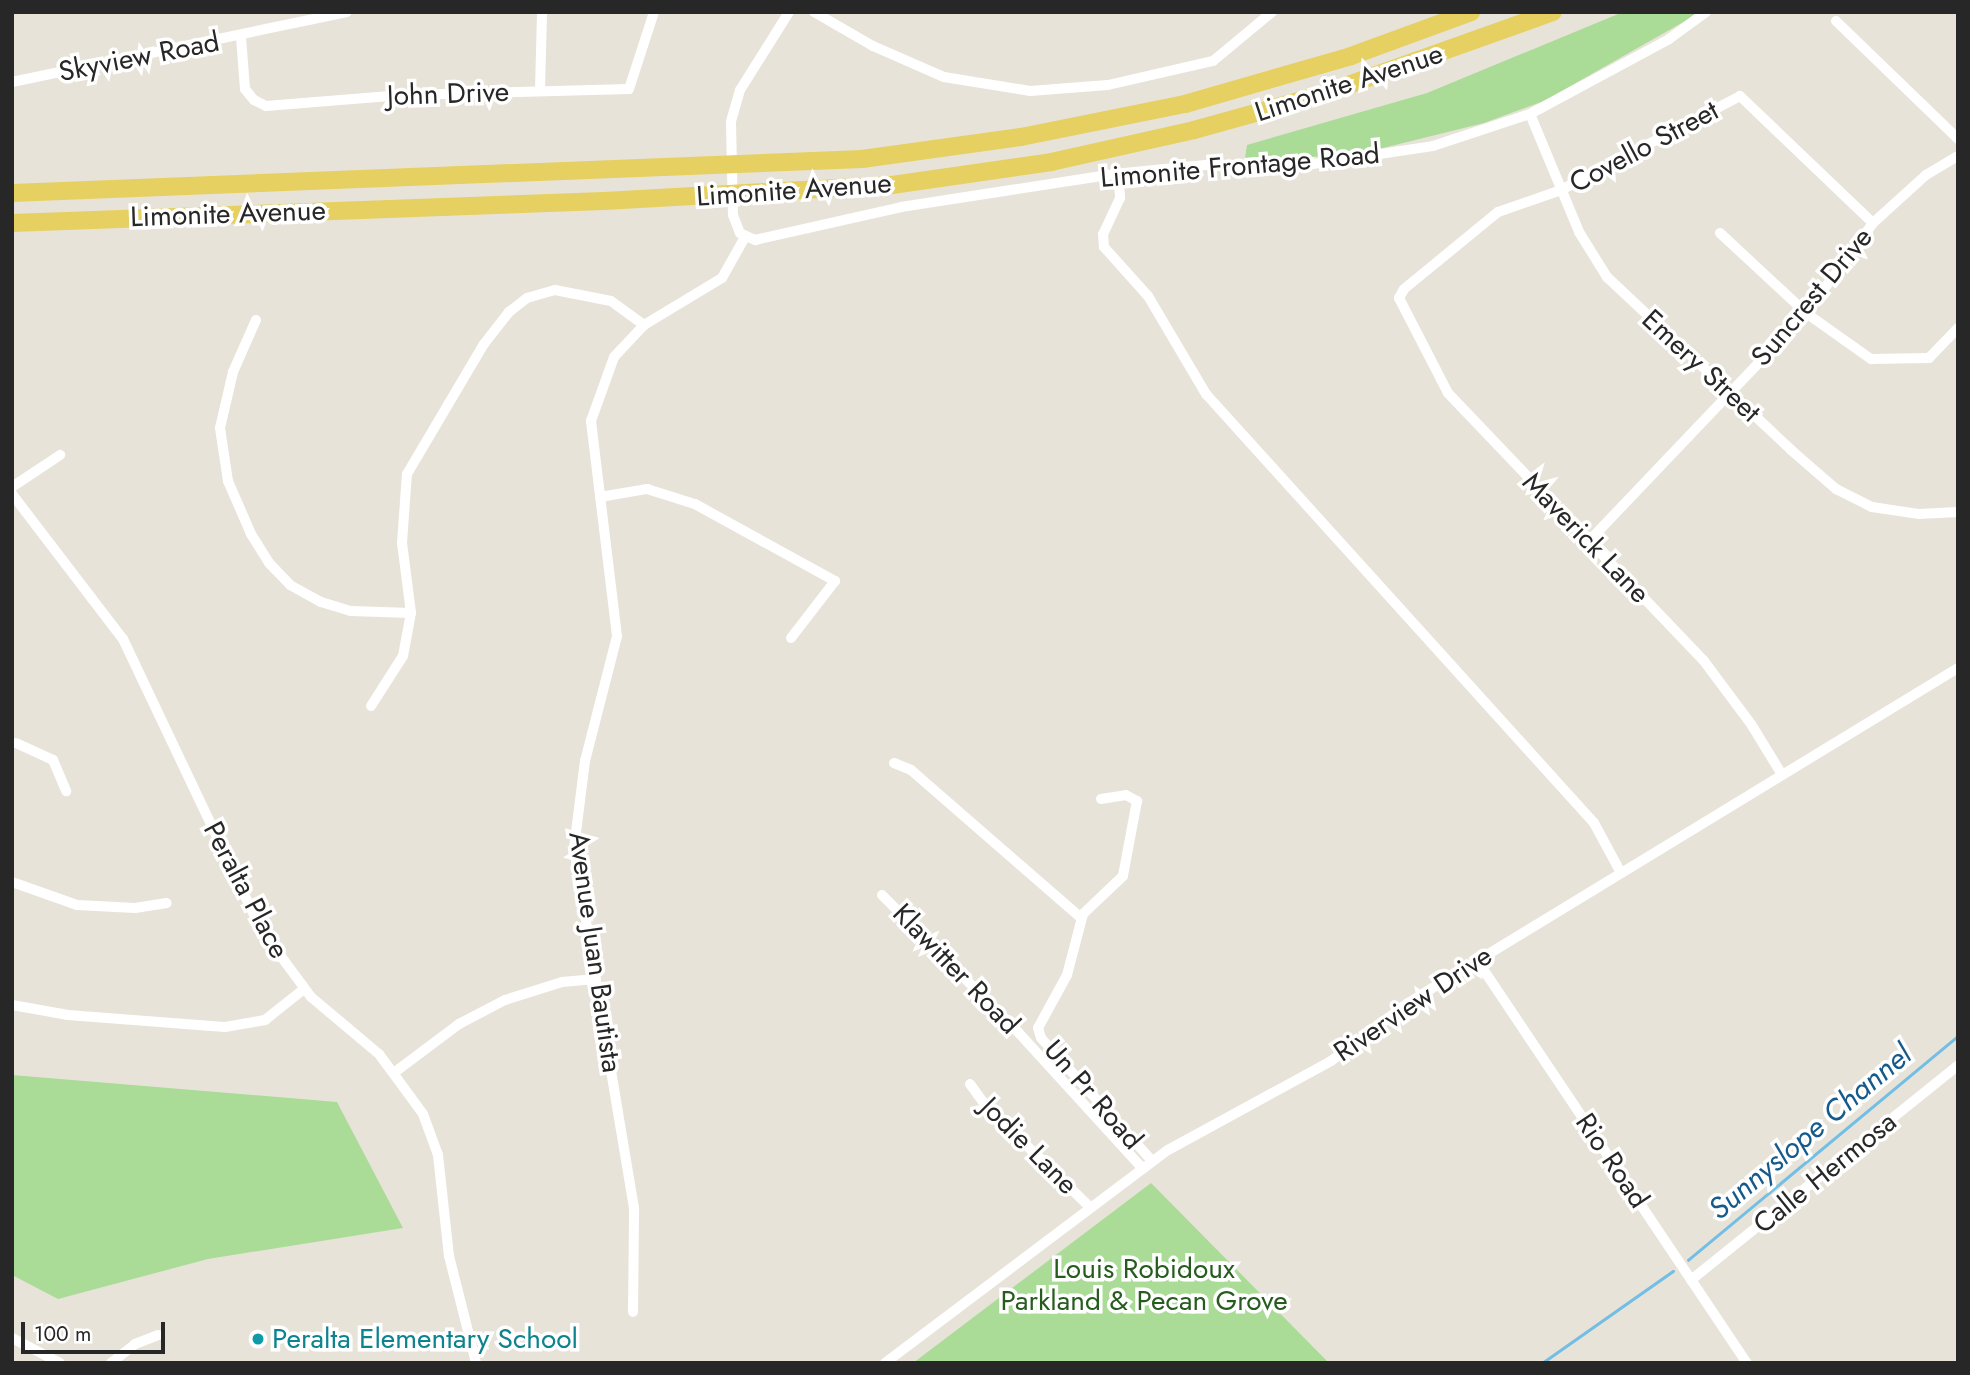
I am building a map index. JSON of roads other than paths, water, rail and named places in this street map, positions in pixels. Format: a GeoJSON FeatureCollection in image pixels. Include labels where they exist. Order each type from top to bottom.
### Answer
{"type":"FeatureCollection","features":[{"type":"Feature","properties":{"kind":"main road","name":"Limonite Avenue"},"geometry":{"type":"LineString","coordinates":[[12,193],[731,167],[862,159],[939,149],[1185,104],[1351,56],[1471,12]]}},
{"type":"Feature","properties":{"kind":"main road","name":"Limonite Avenue"},"geometry":{"type":"LineString","coordinates":[[12,223],[734,195],[892,185],[1064,159],[1320,95],[1553,12]]}},
{"type":"Feature","properties":{"kind":"street","name":"Skyview Road"},"geometry":{"type":"LineString","coordinates":[[12,82],[241,37],[310,16],[347,12]]}},
{"type":"Feature","properties":{"kind":"street","name":"John Drive"},"geometry":{"type":"LineString","coordinates":[[241,37],[246,89],[254,100],[266,106],[540,90],[629,89],[654,12]]}},
{"type":"Feature","properties":{"kind":"street"},"geometry":{"type":"LineString","coordinates":[[745,237],[736,228],[731,167],[731,122],[740,90],[789,12]]}},
{"type":"Feature","properties":{"kind":"street"},"geometry":{"type":"LineString","coordinates":[[814,12],[873,47],[944,77],[1030,91],[1108,85],[1213,61],[1272,12]]}},
{"type":"Feature","properties":{"kind":"street","name":"Limonite Frontage Road"},"geometry":{"type":"LineString","coordinates":[[745,237],[755,240],[901,207],[1118,173],[1352,161],[1433,146],[1530,114],[1648,52],[1706,12]]}},
{"type":"Feature","properties":{"kind":"street"},"geometry":{"type":"LineString","coordinates":[[540,90],[542,15]]}},
{"type":"Feature","properties":{"kind":"street"},"geometry":{"type":"LineString","coordinates":[[1836,21],[1958,139]]}},
{"type":"Feature","properties":{"kind":"street","name":"Covello Street"},"geometry":{"type":"LineString","coordinates":[[1399,298],[1404,289],[1498,212],[1561,190],[1740,96],[1873,223]]}},
{"type":"Feature","properties":{"kind":"street","name":"Emery Street"},"geometry":{"type":"LineString","coordinates":[[1530,114],[1579,232],[1607,277],[1730,393],[1821,477],[1854,499],[1898,513],[1958,512]]}},
{"type":"Feature","properties":{"kind":"street","name":"Suncrest Drive"},"geometry":{"type":"LineString","coordinates":[[1589,541],[1806,313],[1873,223],[1926,174],[1958,156]]}},
{"type":"Feature","properties":{"kind":"street"},"geometry":{"type":"LineString","coordinates":[[1118,173],[1120,198],[1103,234],[1104,247],[1148,296],[1206,394],[1594,823],[1620,871]]}},
{"type":"Feature","properties":{"kind":"street"},"geometry":{"type":"LineString","coordinates":[[1720,233],[1806,313],[1871,359],[1929,358],[1958,328]]}},
{"type":"Feature","properties":{"kind":"street","name":"Avenue Juan Bautista"},"geometry":{"type":"LineString","coordinates":[[633,1312],[634,1208],[573,848],[584,761],[617,636],[591,421],[614,357],[644,325],[722,278],[745,237]]}},
{"type":"Feature","properties":{"kind":"street"},"geometry":{"type":"LineString","coordinates":[[371,706],[403,656],[411,613],[402,543],[407,474],[509,312],[527,298],[555,290],[611,301],[644,325]]}},
{"type":"Feature","properties":{"kind":"street","name":"Maverick Lane"},"geometry":{"type":"LineString","coordinates":[[1399,298],[1448,393],[1704,661],[1751,724],[1781,773]]}},
{"type":"Feature","properties":{"kind":"street"},"geometry":{"type":"LineString","coordinates":[[256,320],[233,372],[220,428],[228,481],[251,534],[269,563],[290,585],[321,602],[351,611],[411,613]]}},
{"type":"Feature","properties":{"kind":"street"},"geometry":{"type":"LineString","coordinates":[[12,487],[60,455]]}},
{"type":"Feature","properties":{"kind":"street"},"geometry":{"type":"LineString","coordinates":[[600,497],[646,489],[695,504],[835,581],[791,638]]}},
{"type":"Feature","properties":{"kind":"street","name":"Peralta Place"},"geometry":{"type":"LineString","coordinates":[[12,494],[123,639],[260,928],[304,989],[395,1072],[423,1114],[438,1154],[449,1256],[476,1363]]}},
{"type":"Feature","properties":{"kind":"street","name":"Riverview Drive"},"geometry":{"type":"LineString","coordinates":[[885,1363],[1152,1161],[1331,1061],[1408,1003],[1620,871],[1958,668]]}},
{"type":"Feature","properties":{"kind":"street"},"geometry":{"type":"LineString","coordinates":[[13,743],[53,760],[66,791]]}},
{"type":"Feature","properties":{"kind":"street"},"geometry":{"type":"LineString","coordinates":[[894,763],[911,770],[1081,918],[1123,876],[1137,805],[1126,795],[1101,799]]}},
{"type":"Feature","properties":{"kind":"street"},"geometry":{"type":"LineString","coordinates":[[12,883],[76,905],[135,908],[167,903]]}},
{"type":"Feature","properties":{"kind":"street","name":"Klawitter Road"},"geometry":{"type":"LineString","coordinates":[[882,895],[1029,1044],[1143,1169]]}},
{"type":"Feature","properties":{"kind":"street","name":"Un Pr Road"},"geometry":{"type":"LineString","coordinates":[[1081,918],[1067,975],[1041,1016],[1040,1035],[1152,1161]]}},
{"type":"Feature","properties":{"kind":"street","name":"Rio Road"},"geometry":{"type":"LineString","coordinates":[[1477,960],[1747,1363]]}},
{"type":"Feature","properties":{"kind":"street"},"geometry":{"type":"LineString","coordinates":[[395,1072],[459,1024],[505,1000],[562,982],[596,979]]}},
{"type":"Feature","properties":{"kind":"street"},"geometry":{"type":"LineString","coordinates":[[12,1005],[68,1015],[226,1027],[265,1020],[304,989]]}},
{"type":"Feature","properties":{"kind":"street"},"geometry":{"type":"LineString","coordinates":[[1029,1044],[1040,1035]]}},
{"type":"Feature","properties":{"kind":"street","name":"Calle Hermosa"},"geometry":{"type":"LineString","coordinates":[[1688,1275],[1958,1065]]}},
{"type":"Feature","properties":{"kind":"street","name":"Jodie Lane"},"geometry":{"type":"LineString","coordinates":[[970,1084],[986,1106],[1090,1208]]}},
{"type":"Feature","properties":{"kind":"street"},"geometry":{"type":"LineString","coordinates":[[111,1363],[135,1344],[158,1335]]}},
{"type":"Feature","properties":{"kind":"street"},"geometry":{"type":"LineString","coordinates":[[12,1338],[60,1363]]}},
{"type":"Feature","properties":{"kind":"waterway","name":"Sunnyslope Channel"},"geometry":{"type":"LineString","coordinates":[[1688,1260],[1958,1036]]}},
{"type":"Feature","properties":{"kind":"waterway","name":"Sunnyslope Channel"},"geometry":{"type":"LineString","coordinates":[[1542,1363],[1673,1271]]}},
{"type":"Feature","properties":{"kind":"place","name":"Peralta Elementary School"},"geometry":{"type":"Point","coordinates":[258,1339]}},
{"type":"Feature","properties":{"kind":"park label","name":"Louis Robidoux Parkland & Pecan Grove"},"geometry":{"type":"Point","coordinates":[1144,1285]}}]}
